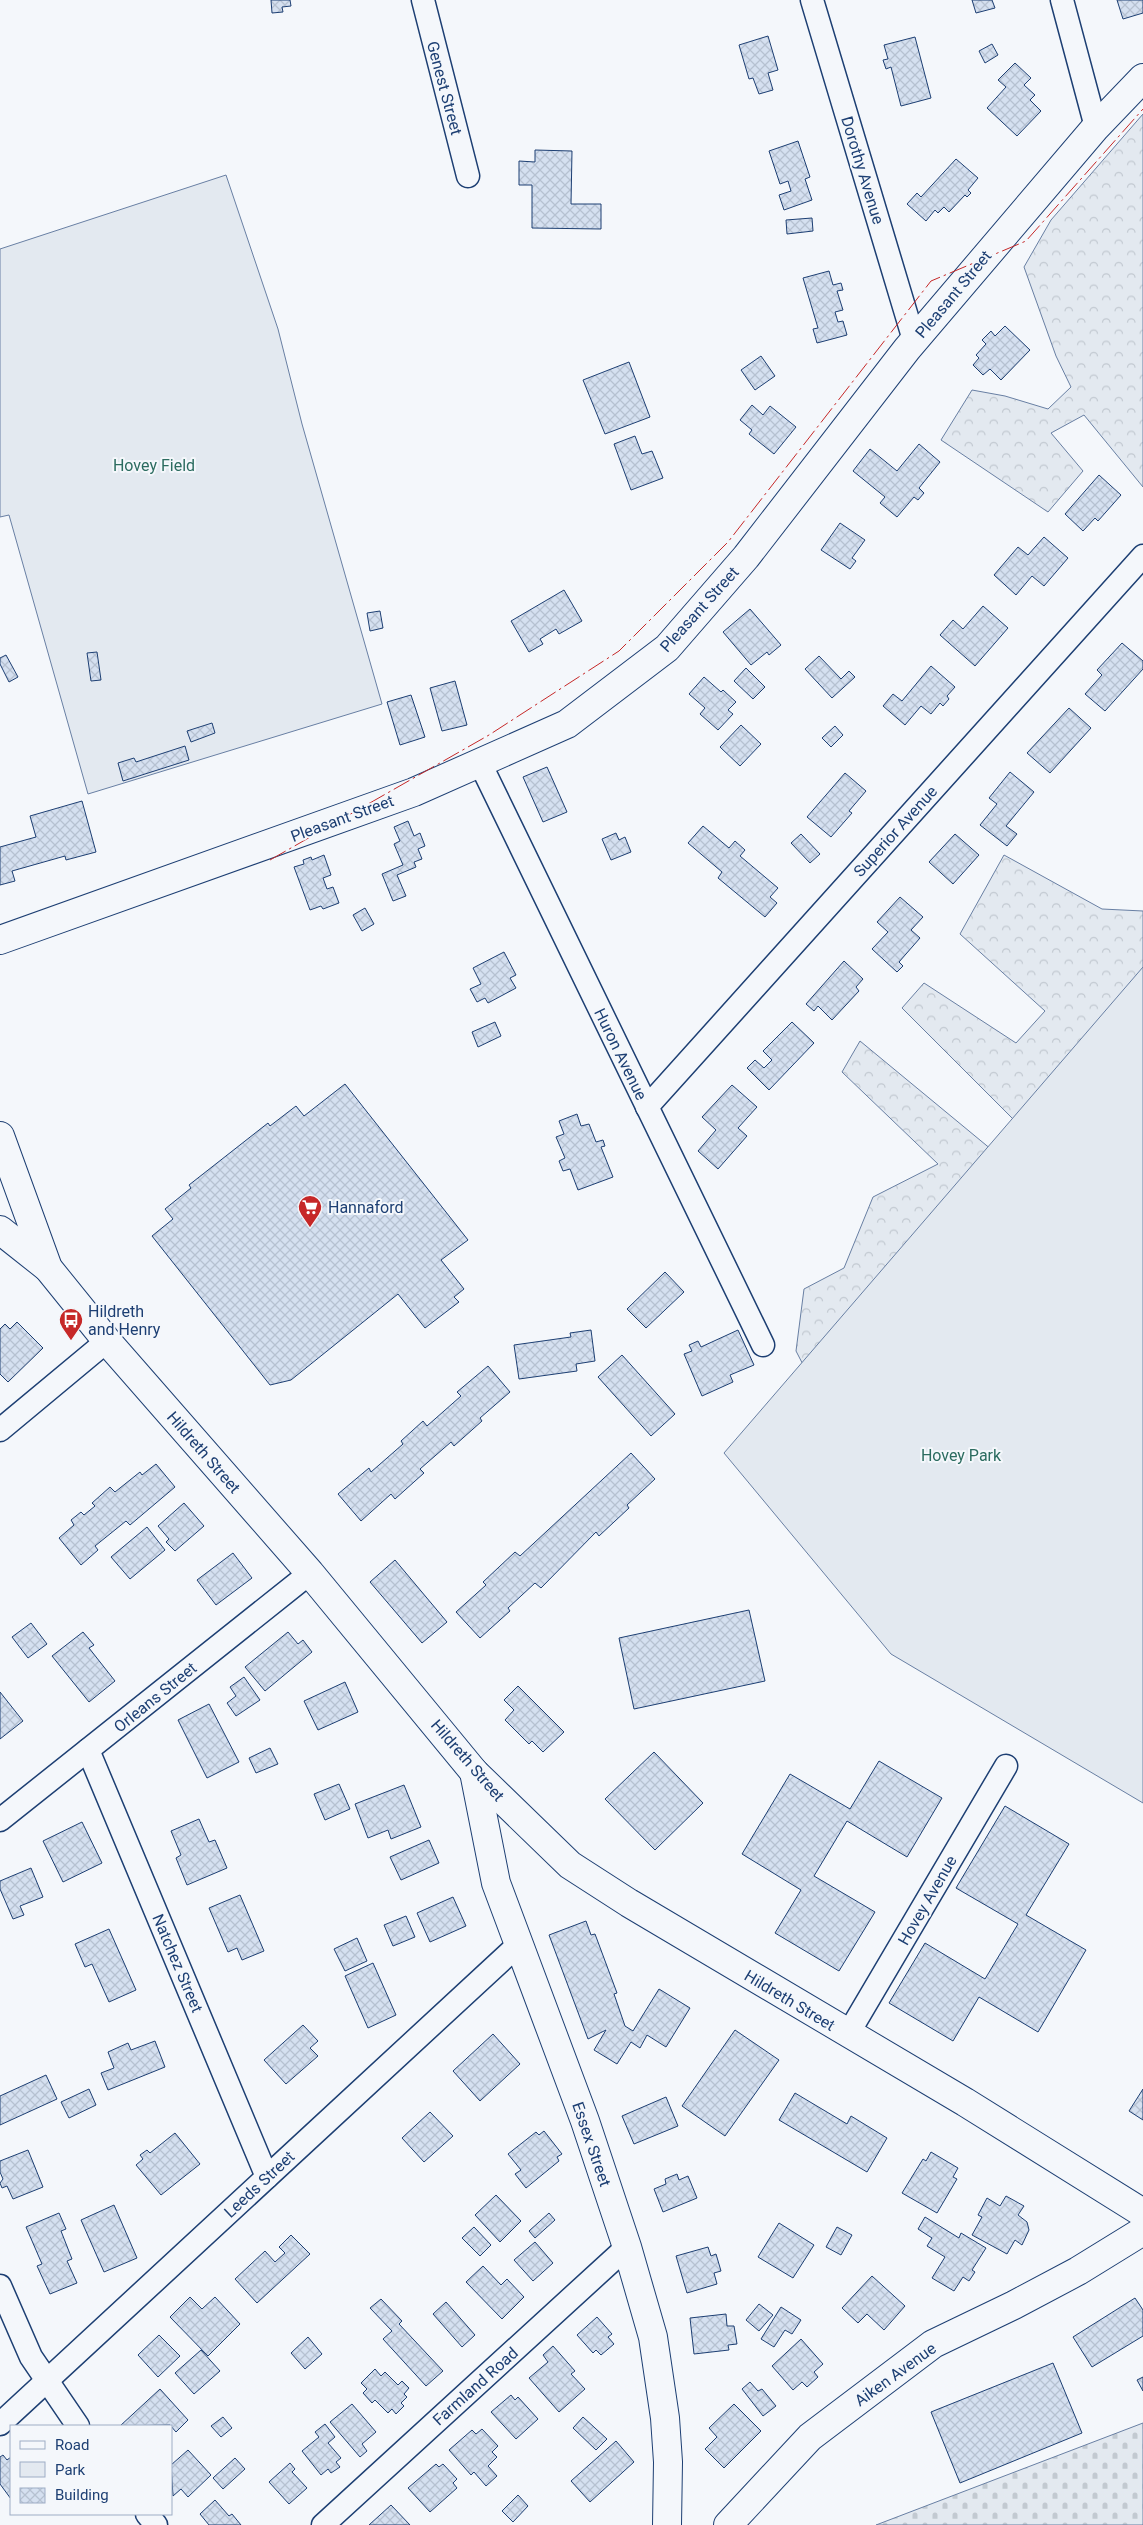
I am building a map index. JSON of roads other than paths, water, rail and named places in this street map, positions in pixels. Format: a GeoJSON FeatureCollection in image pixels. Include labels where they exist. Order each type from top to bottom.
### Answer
{"type":"FeatureCollection","features":[{"type":"Feature","properties":{"kind":"street","name":"Genest Street"},"geometry":{"type":"LineString","coordinates":[[423,0],[468,176]]}},
{"type":"Feature","properties":{"kind":"street","name":"Dorothy Avenue"},"geometry":{"type":"LineString","coordinates":[[812,0],[914,340]]}},
{"type":"Feature","properties":{"kind":"street"},"geometry":{"type":"LineString","coordinates":[[1062,0],[1096,127]]}},
{"type":"Feature","properties":{"kind":"street","name":"Pleasant Street"},"geometry":{"type":"LineString","coordinates":[[0,940],[414,792],[567,724],[667,648],[746,557],[914,340],[1096,127],[1143,78]]}},
{"type":"Feature","properties":{"kind":"street","name":"Superior Avenue"},"geometry":{"type":"LineString","coordinates":[[647,1107],[1143,556]]}},
{"type":"Feature","properties":{"kind":"street","name":"Huron Avenue"},"geometry":{"type":"LineString","coordinates":[[480,763],[763,1346]]}},
{"type":"Feature","properties":{"kind":"street","name":"Hildreth Street"},"geometry":{"type":"LineString","coordinates":[[0,1136],[48,1268],[107,1341],[310,1574],[474,1772],[570,1865],[629,1904],[965,2102],[1143,2212]]}},
{"type":"Feature","properties":{"kind":"street"},"geometry":{"type":"LineString","coordinates":[[0,1230],[48,1268]]}},
{"type":"Feature","properties":{"kind":"street"},"geometry":{"type":"LineString","coordinates":[[0,1430],[107,1341]]}},
{"type":"Feature","properties":{"kind":"street","name":"Orleans Street"},"geometry":{"type":"LineString","coordinates":[[0,1820],[310,1574]]}},
{"type":"Feature","properties":{"kind":"street","name":"Natchez Street"},"geometry":{"type":"LineString","coordinates":[[88,1750],[267,2177]]}},
{"type":"Feature","properties":{"kind":"street","name":"Hovey Avenue"},"geometry":{"type":"LineString","coordinates":[[848,2034],[1006,1766]]}},
{"type":"Feature","properties":{"kind":"street","name":"Essex Street"},"geometry":{"type":"LineString","coordinates":[[474,1772],[496,1883],[585,2121],[627,2247],[653,2337],[661,2381],[668,2462],[667,2525]]}},
{"type":"Feature","properties":{"kind":"street","name":"Leeds Street"},"geometry":{"type":"LineString","coordinates":[[0,2424],[518,1945]]}},
{"type":"Feature","properties":{"kind":"street","name":"Aiken Avenue"},"geometry":{"type":"LineString","coordinates":[[728,2525],[810,2436],[933,2344],[1014,2306],[1078,2271],[1143,2231]]}},
{"type":"Feature","properties":{"kind":"street","name":"Farmland Road"},"geometry":{"type":"LineString","coordinates":[[323,2525],[627,2247]]}},
{"type":"Feature","properties":{"kind":"street"},"geometry":{"type":"LineString","coordinates":[[0,2286],[31,2357],[77,2425]]}},
{"type":"Feature","properties":{"kind":"street"},"geometry":{"type":"LineString","coordinates":[[148,2515],[156,2525]]}},
{"type":"Feature","properties":{"kind":"place","name":"Hannaford"},"geometry":{"type":"Point","coordinates":[310,1228]}},
{"type":"Feature","properties":{"kind":"place","name":"Hildreth and Henry"},"geometry":{"type":"Point","coordinates":[71,1341]}},
{"type":"Feature","properties":{"kind":"park label","name":"Hovey Field"},"geometry":{"type":"Point","coordinates":[154,465]}},
{"type":"Feature","properties":{"kind":"park label","name":"Hovey Park"},"geometry":{"type":"Point","coordinates":[961,1455]}}]}
